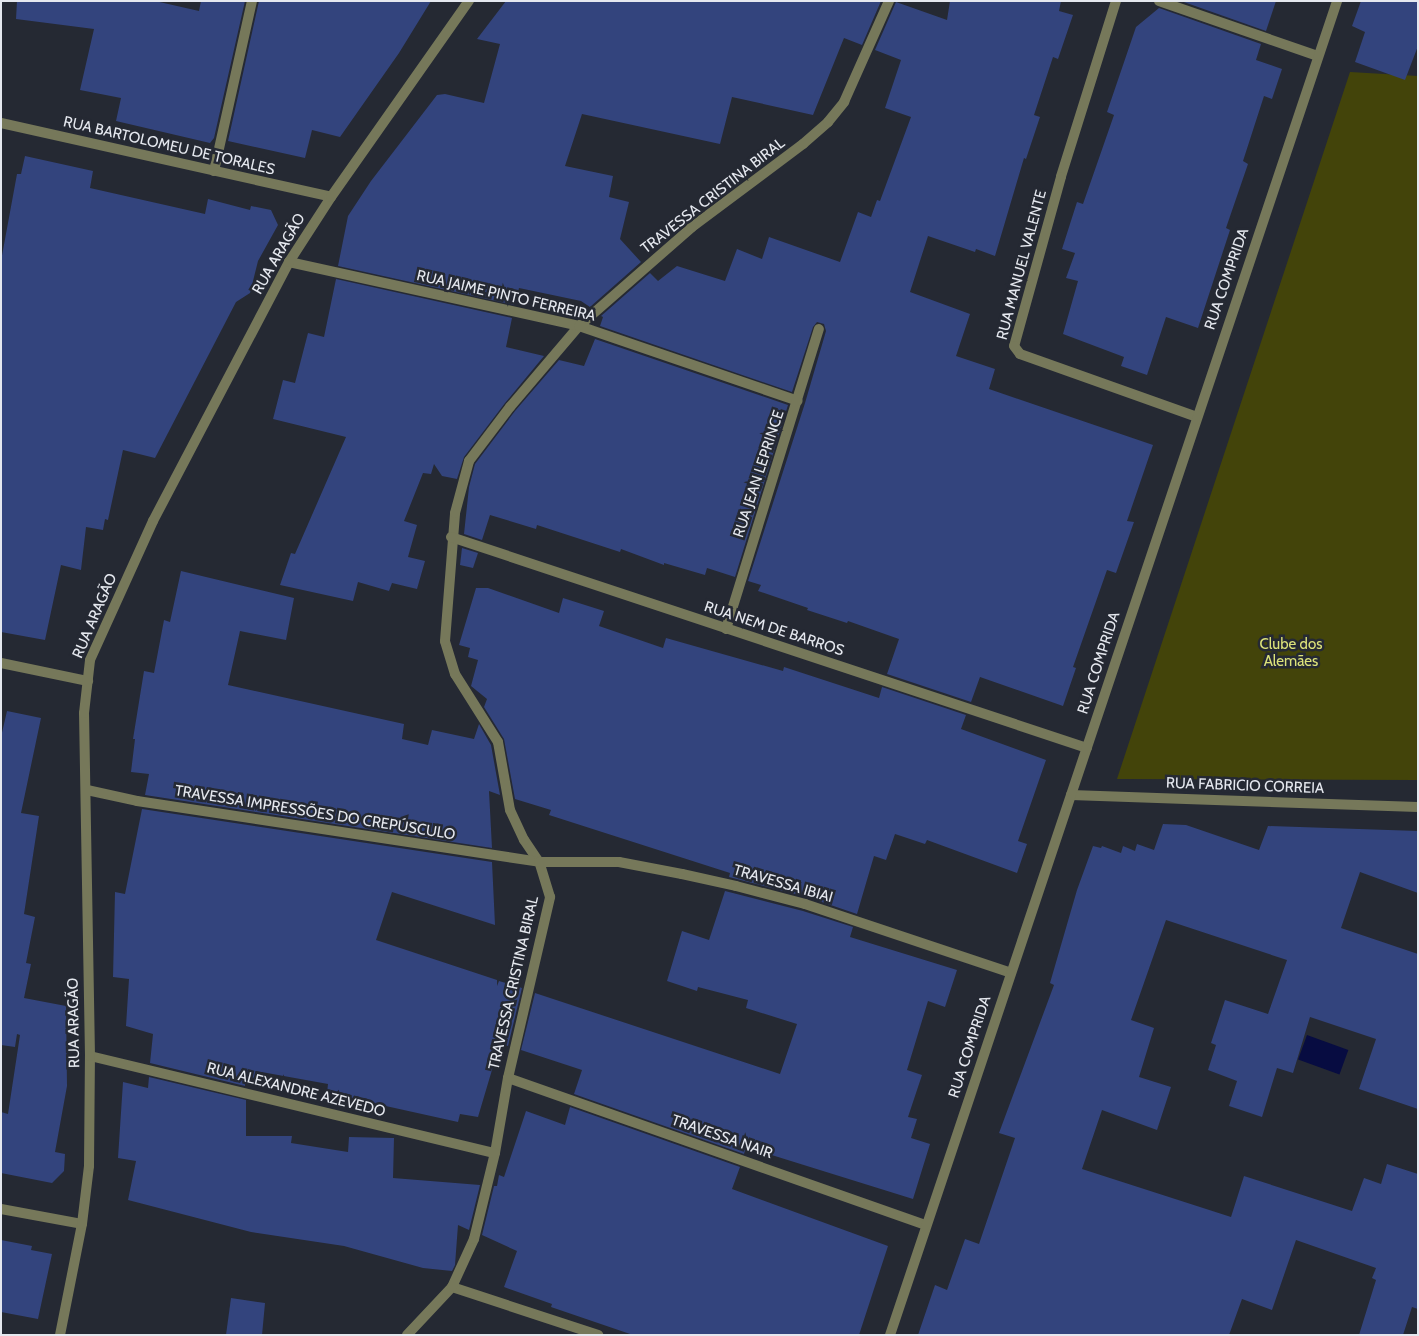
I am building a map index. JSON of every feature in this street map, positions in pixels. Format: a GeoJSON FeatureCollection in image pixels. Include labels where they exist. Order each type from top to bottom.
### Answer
{"type":"FeatureCollection","features":[{"type":"Feature","properties":{"kind":"street"},"geometry":{"type":"LineString","coordinates":[[214,171],[252,1]]}},
{"type":"Feature","properties":{"kind":"street","name":"RUA ARAGÃO"},"geometry":{"type":"LineString","coordinates":[[60,1335],[82,1224],[89,1166],[90,1056],[87,790],[84,713],[90,660],[153,522],[289,262],[331,197],[469,1]]}},
{"type":"Feature","properties":{"kind":"street","name":"TRAVESSA CRISTINA BIRAL"},"geometry":{"type":"LineString","coordinates":[[406,1335],[452,1287],[474,1239],[495,1153],[508,1078],[550,897],[539,862],[524,840],[510,810],[498,742],[455,674],[445,641],[455,513],[469,461],[510,407],[579,326],[692,227],[803,144],[828,122],[844,102],[889,1]]}},
{"type":"Feature","properties":{"kind":"street","name":"RUA MANUEL VALENTE"},"geometry":{"type":"LineString","coordinates":[[1116,1],[1061,177],[1014,346],[1020,354],[1197,417]]}},
{"type":"Feature","properties":{"kind":"street"},"geometry":{"type":"LineString","coordinates":[[1159,1],[1318,56]]}},
{"type":"Feature","properties":{"kind":"street","name":"RUA COMPRIDA"},"geometry":{"type":"LineString","coordinates":[[890,1335],[1337,1]]}},
{"type":"Feature","properties":{"kind":"street","name":"RUA BARTOLOMEU DE TORALES"},"geometry":{"type":"LineString","coordinates":[[1,123],[331,197]]}},
{"type":"Feature","properties":{"kind":"street","name":"RUA JAIME PINTO FERREIRA"},"geometry":{"type":"LineString","coordinates":[[289,262],[579,326],[798,401]]}},
{"type":"Feature","properties":{"kind":"street","name":"RUA JEAN LEPRINCE"},"geometry":{"type":"LineString","coordinates":[[726,629],[819,328]]}},
{"type":"Feature","properties":{"kind":"street","name":"RUA NEM DE BARROS"},"geometry":{"type":"LineString","coordinates":[[452,537],[1087,748]]}},
{"type":"Feature","properties":{"kind":"street"},"geometry":{"type":"LineString","coordinates":[[1,663],[88,681]]}},
{"type":"Feature","properties":{"kind":"street","name":"TRAVESSA IMPRESSÕES DO CREPÚSCULO"},"geometry":{"type":"LineString","coordinates":[[87,790],[137,801],[539,862]]}},
{"type":"Feature","properties":{"kind":"street","name":"RUA FABRICIO CORREIA"},"geometry":{"type":"LineString","coordinates":[[1071,795],[1418,808]]}},
{"type":"Feature","properties":{"kind":"street","name":"TRAVESSA IBIAI"},"geometry":{"type":"LineString","coordinates":[[539,862],[619,862],[736,886],[804,904],[1011,973]]}},
{"type":"Feature","properties":{"kind":"street","name":"RUA ALEXANDRE AZEVEDO"},"geometry":{"type":"LineString","coordinates":[[90,1056],[495,1153]]}},
{"type":"Feature","properties":{"kind":"street","name":"TRAVESSA NAIR"},"geometry":{"type":"LineString","coordinates":[[508,1078],[926,1225]]}},
{"type":"Feature","properties":{"kind":"street"},"geometry":{"type":"LineString","coordinates":[[1,1208],[82,1224]]}},
{"type":"Feature","properties":{"kind":"street"},"geometry":{"type":"LineString","coordinates":[[452,1287],[598,1335]]}},
{"type":"Feature","properties":{"kind":"green space","name":"Clube dos Alemães"},"geometry":{"type":"Polygon","coordinates":[[[1350,72],[1418,76],[1418,780],[1117,779],[1350,72]]]}},
{"type":"Feature","properties":{"kind":"shaded area"},"geometry":{"type":"Polygon","coordinates":[[[1307,1035],[1348,1050],[1339,1074],[1298,1059],[1307,1035]]]}},
{"type":"Feature","properties":{"kind":"building"},"geometry":{"type":"Polygon","coordinates":[[[17,1],[155,1],[199,11],[201,1],[245,1],[214,138],[210,143],[116,121],[121,98],[80,90],[94,29],[16,19],[17,1]]]}},
{"type":"Feature","properties":{"kind":"building"},"geometry":{"type":"Polygon","coordinates":[[[259,1],[431,1],[399,53],[340,137],[312,130],[305,158],[228,141],[259,1]]]}},
{"type":"Feature","properties":{"kind":"building"},"geometry":{"type":"Polygon","coordinates":[[[506,1],[881,1],[862,45],[844,38],[813,115],[732,97],[720,144],[582,114],[565,166],[613,176],[609,197],[629,202],[620,239],[641,262],[590,307],[581,301],[519,288],[515,305],[338,266],[348,216],[371,181],[437,95],[445,94],[484,103],[500,44],[477,39],[506,1]]]}},
{"type":"Feature","properties":{"kind":"building"},"geometry":{"type":"Polygon","coordinates":[[[950,1],[1061,1],[1059,11],[1073,15],[1058,59],[1053,57],[1034,115],[1040,117],[1026,159],[1024,158],[995,256],[976,249],[975,252],[928,236],[910,292],[970,314],[956,356],[995,369],[989,389],[1153,445],[1127,521],[1134,522],[1116,573],[1107,570],[1073,667],[1076,668],[1063,706],[980,677],[971,702],[887,674],[899,639],[848,621],[847,623],[807,610],[808,608],[758,591],[761,585],[748,581],[805,403],[826,331],[824,324],[817,322],[813,327],[792,392],[600,326],[603,317],[601,316],[650,273],[658,281],[677,266],[725,281],[737,249],[762,259],[769,237],[840,262],[858,212],[871,217],[877,200],[880,201],[911,117],[885,108],[901,60],[875,50],[896,2],[947,20],[950,1]]]}},
{"type":"Feature","properties":{"kind":"building"},"geometry":{"type":"Polygon","coordinates":[[[1181,1],[1276,1],[1266,31],[1181,1]]]}},
{"type":"Feature","properties":{"kind":"building"},"geometry":{"type":"Polygon","coordinates":[[[1361,1],[1418,1],[1418,46],[1405,80],[1355,62],[1365,32],[1352,26],[1361,1]]]}},
{"type":"Feature","properties":{"kind":"building"},"geometry":{"type":"Polygon","coordinates":[[[1159,8],[1261,44],[1256,60],[1282,69],[1272,99],[1264,96],[1243,161],[1248,164],[1226,228],[1230,230],[1198,328],[1166,317],[1147,375],[1121,366],[1124,357],[1063,334],[1078,281],[1066,278],[1075,253],[1062,249],[1077,202],[1083,204],[1114,115],[1107,112],[1136,27],[1159,8]]]}},
{"type":"Feature","properties":{"kind":"building"},"geometry":{"type":"Polygon","coordinates":[[[25,156],[93,171],[90,188],[205,214],[208,199],[250,210],[251,206],[271,210],[278,225],[258,261],[250,293],[236,302],[155,458],[123,450],[108,520],[105,519],[103,530],[86,527],[81,570],[61,565],[45,640],[1,632],[1,261],[17,174],[21,174],[25,156]]]}},
{"type":"Feature","properties":{"kind":"building"},"geometry":{"type":"Polygon","coordinates":[[[336,279],[512,318],[506,347],[544,356],[464,457],[457,479],[442,476],[434,464],[431,474],[423,473],[404,521],[417,525],[408,557],[425,561],[417,589],[392,583],[389,591],[358,582],[353,601],[280,585],[291,553],[295,554],[346,437],[273,419],[283,380],[295,383],[308,333],[324,337],[336,279]]]}},
{"type":"Feature","properties":{"kind":"building"},"geometry":{"type":"Polygon","coordinates":[[[595,339],[788,405],[735,577],[707,568],[705,575],[664,563],[664,565],[621,549],[620,552],[537,525],[536,529],[490,515],[482,540],[464,534],[469,487],[475,464],[515,411],[559,360],[584,366],[595,339]]]}},
{"type":"Feature","properties":{"kind":"building"},"geometry":{"type":"Polygon","coordinates":[[[462,548],[478,553],[473,568],[460,565],[462,548]]]}},
{"type":"Feature","properties":{"kind":"building"},"geometry":{"type":"Polygon","coordinates":[[[181,571],[294,598],[286,640],[240,631],[228,685],[404,724],[402,739],[428,745],[432,730],[474,739],[479,724],[491,745],[500,795],[489,791],[492,848],[145,795],[149,774],[131,772],[135,739],[133,739],[144,671],[154,673],[164,620],[170,622],[181,571]]]}},
{"type":"Feature","properties":{"kind":"building"},"geometry":{"type":"Polygon","coordinates":[[[476,588],[488,588],[559,613],[563,598],[604,611],[599,626],[663,648],[666,638],[783,671],[784,667],[879,698],[882,687],[966,715],[961,729],[1046,760],[1018,841],[1027,844],[1017,873],[927,840],[925,844],[895,834],[886,860],[874,856],[857,914],[807,897],[729,877],[730,873],[549,815],[551,810],[515,799],[504,739],[484,707],[487,699],[471,686],[478,660],[468,657],[470,648],[459,645],[476,588]]]}},
{"type":"Feature","properties":{"kind":"building"},"geometry":{"type":"Polygon","coordinates":[[[7,711],[41,718],[21,813],[39,816],[24,914],[35,917],[26,963],[31,964],[24,998],[66,1006],[67,1086],[55,1152],[65,1154],[64,1171],[52,1183],[1,1173],[1,1112],[8,1114],[20,1035],[17,1034],[15,1047],[1,1045],[1,737],[7,711]]]}},
{"type":"Feature","properties":{"kind":"building"},"geometry":{"type":"Polygon","coordinates":[[[142,809],[492,862],[495,925],[392,892],[376,940],[497,980],[497,986],[499,981],[522,988],[508,1046],[500,1043],[478,1117],[460,1114],[458,1122],[327,1093],[328,1084],[256,1071],[255,1078],[245,1076],[245,1086],[150,1063],[153,1034],[126,1026],[129,979],[113,977],[115,892],[125,894],[142,809]]]}},
{"type":"Feature","properties":{"kind":"building"},"geometry":{"type":"Polygon","coordinates":[[[1163,824],[1186,825],[1259,850],[1268,826],[1418,831],[1418,893],[1360,872],[1341,928],[1418,954],[1418,1109],[1359,1089],[1376,1039],[1310,1017],[1293,1073],[1277,1068],[1262,1117],[1229,1106],[1237,1081],[1208,1070],[1216,1045],[1211,1043],[1225,1000],[1268,1014],[1287,960],[1166,920],[1131,1020],[1154,1028],[1139,1077],[1171,1087],[1157,1130],[1102,1110],[1082,1169],[1231,1217],[1244,1176],[1352,1211],[1364,1178],[1381,1184],[1387,1164],[1418,1174],[1418,1309],[1412,1307],[1403,1335],[1359,1335],[1376,1280],[1372,1278],[1376,1268],[1296,1240],[1272,1310],[1242,1299],[1229,1335],[918,1335],[935,1285],[947,1290],[965,1239],[979,1244],[1015,1138],[999,1133],[1054,985],[1050,983],[1077,890],[1093,846],[1101,848],[1102,846],[1121,853],[1123,846],[1135,851],[1137,844],[1154,850],[1163,824]]]}},
{"type":"Feature","properties":{"kind":"building"},"geometry":{"type":"Polygon","coordinates":[[[725,891],[803,911],[853,927],[850,937],[957,970],[945,1007],[928,1001],[907,1070],[922,1075],[908,1117],[917,1119],[911,1138],[930,1144],[913,1199],[746,1147],[744,1154],[574,1094],[582,1070],[521,1050],[535,993],[780,1074],[797,1024],[746,1008],[748,1000],[698,987],[697,991],[667,981],[682,931],[709,940],[725,891]]]}},
{"type":"Feature","properties":{"kind":"building"},"geometry":{"type":"Polygon","coordinates":[[[149,1077],[246,1100],[246,1136],[292,1136],[291,1143],[348,1152],[349,1137],[394,1138],[393,1178],[480,1185],[469,1230],[458,1225],[455,1265],[452,1271],[423,1268],[344,1246],[251,1232],[128,1200],[136,1161],[118,1158],[123,1082],[148,1088],[149,1077]]]}},
{"type":"Feature","properties":{"kind":"building"},"geometry":{"type":"Polygon","coordinates":[[[570,1107],[740,1167],[732,1189],[888,1246],[859,1335],[633,1335],[551,1307],[552,1304],[504,1287],[517,1251],[482,1235],[494,1186],[497,1186],[499,1175],[504,1177],[526,1111],[565,1125],[570,1107]]]}},
{"type":"Feature","properties":{"kind":"building"},"geometry":{"type":"Polygon","coordinates":[[[1,1240],[32,1246],[31,1250],[52,1254],[38,1319],[1,1312],[1,1240]]]}},
{"type":"Feature","properties":{"kind":"building"},"geometry":{"type":"Polygon","coordinates":[[[231,1298],[265,1303],[262,1335],[226,1335],[231,1298]]]}}]}
